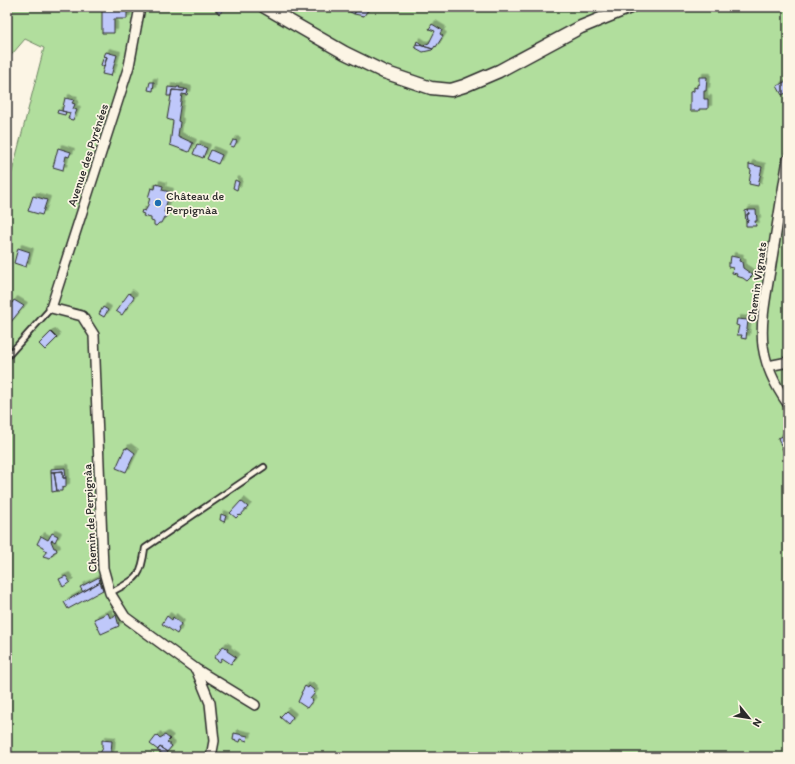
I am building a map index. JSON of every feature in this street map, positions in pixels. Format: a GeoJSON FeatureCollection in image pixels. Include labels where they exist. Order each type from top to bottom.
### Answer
{"type":"FeatureCollection","features":[{"type":"Feature","properties":{"kind":"street","name":"Avenue des Pyrénées"},"geometry":{"type":"LineString","coordinates":[[51,308],[129,66],[140,7]]}},
{"type":"Feature","properties":{"kind":"street"},"geometry":{"type":"LineString","coordinates":[[265,7],[345,53],[384,72],[431,88],[451,90],[499,71],[581,27],[630,7]]}},
{"type":"Feature","properties":{"kind":"street","name":"Chemin Vignats"},"geometry":{"type":"LineString","coordinates":[[788,159],[766,292],[763,326],[764,346],[768,366],[774,382],[788,404]]}},
{"type":"Feature","properties":{"kind":"street","name":"Chemin de Perpignàa"},"geometry":{"type":"LineString","coordinates":[[51,308],[82,316],[94,335],[102,568],[110,593],[125,617],[196,669],[255,705]]}},
{"type":"Feature","properties":{"kind":"street"},"geometry":{"type":"LineString","coordinates":[[768,366],[788,362]]}},
{"type":"Feature","properties":{"kind":"street"},"geometry":{"type":"LineString","coordinates":[[196,669],[210,703],[214,741],[211,757]]}},
{"type":"Feature","properties":{"kind":"lane"},"geometry":{"type":"LineString","coordinates":[[7,357],[51,308]]}},
{"type":"Feature","properties":{"kind":"lane"},"geometry":{"type":"LineString","coordinates":[[110,593],[135,580],[142,567],[145,548],[264,467]]}},
{"type":"Feature","properties":{"kind":"green space"},"geometry":{"type":"Polygon","coordinates":[[[7,7],[788,7],[788,757],[7,757],[7,191],[44,48],[25,39],[7,60],[7,7]]]}},
{"type":"Feature","properties":{"kind":"building"},"geometry":{"type":"Polygon","coordinates":[[[213,7],[222,7],[224,10],[219,14],[213,7]]]}},
{"type":"Feature","properties":{"kind":"building"},"geometry":{"type":"Polygon","coordinates":[[[341,7],[358,7],[354,14],[341,7]]]}},
{"type":"Feature","properties":{"kind":"building"},"geometry":{"type":"Polygon","coordinates":[[[358,7],[368,10],[364,16],[354,14],[358,7]]]}},
{"type":"Feature","properties":{"kind":"building"},"geometry":{"type":"Polygon","coordinates":[[[102,11],[127,11],[127,19],[114,19],[114,33],[102,33],[102,11]]]}},
{"type":"Feature","properties":{"kind":"building"},"geometry":{"type":"Polygon","coordinates":[[[432,24],[442,30],[440,34],[443,36],[436,47],[435,46],[433,49],[416,44],[417,41],[423,45],[429,43],[435,31],[429,29],[432,24]]]}},
{"type":"Feature","properties":{"kind":"building"},"geometry":{"type":"Polygon","coordinates":[[[416,44],[433,49],[423,52],[414,47],[416,44]]]}},
{"type":"Feature","properties":{"kind":"building"},"geometry":{"type":"Polygon","coordinates":[[[106,52],[117,55],[111,76],[102,74],[107,57],[104,56],[106,52]]]}},
{"type":"Feature","properties":{"kind":"building"},"geometry":{"type":"Polygon","coordinates":[[[104,56],[107,57],[104,67],[101,65],[104,56]]]}},
{"type":"Feature","properties":{"kind":"building"},"geometry":{"type":"Polygon","coordinates":[[[699,77],[707,77],[704,99],[708,99],[708,109],[690,111],[690,92],[694,91],[694,87],[697,88],[697,85],[699,84],[699,77]]]}},
{"type":"Feature","properties":{"kind":"building"},"geometry":{"type":"Polygon","coordinates":[[[788,80],[788,92],[782,95],[777,86],[788,80]]]}},
{"type":"Feature","properties":{"kind":"building"},"geometry":{"type":"Polygon","coordinates":[[[150,82],[154,82],[153,91],[148,90],[150,82]]]}},
{"type":"Feature","properties":{"kind":"building"},"geometry":{"type":"Polygon","coordinates":[[[168,87],[180,87],[179,88],[185,89],[184,91],[172,90],[171,96],[167,96],[168,87]]]}},
{"type":"Feature","properties":{"kind":"building"},"geometry":{"type":"Polygon","coordinates":[[[185,89],[188,90],[187,95],[182,94],[178,121],[180,122],[178,136],[193,143],[189,152],[170,145],[173,121],[167,119],[172,90],[184,91],[185,89]]]}},
{"type":"Feature","properties":{"kind":"building"},"geometry":{"type":"Polygon","coordinates":[[[65,98],[74,100],[72,103],[75,104],[73,109],[77,110],[73,120],[68,119],[70,113],[62,111],[65,98]]]}},
{"type":"Feature","properties":{"kind":"building"},"geometry":{"type":"Polygon","coordinates":[[[58,110],[66,112],[65,115],[57,113],[58,110]]]}},
{"type":"Feature","properties":{"kind":"building"},"geometry":{"type":"Polygon","coordinates":[[[233,140],[237,141],[234,147],[230,146],[233,140]]]}},
{"type":"Feature","properties":{"kind":"building"},"geometry":{"type":"Polygon","coordinates":[[[197,144],[207,148],[203,158],[193,154],[197,144]]]}},
{"type":"Feature","properties":{"kind":"building"},"geometry":{"type":"Polygon","coordinates":[[[58,148],[71,152],[69,157],[66,156],[63,170],[53,167],[58,148]]]}},
{"type":"Feature","properties":{"kind":"building"},"geometry":{"type":"Polygon","coordinates":[[[211,150],[222,155],[218,164],[207,159],[211,150]]]}},
{"type":"Feature","properties":{"kind":"building"},"geometry":{"type":"Polygon","coordinates":[[[749,164],[762,167],[758,186],[749,184],[751,170],[749,169],[749,164]]]}},
{"type":"Feature","properties":{"kind":"building"},"geometry":{"type":"Polygon","coordinates":[[[235,180],[239,182],[237,190],[233,188],[235,180]]]}},
{"type":"Feature","properties":{"kind":"building","name":"Château de Perpignàa"},"geometry":{"type":"Polygon","coordinates":[[[156,184],[163,186],[162,190],[170,192],[164,212],[167,215],[166,218],[164,217],[161,223],[156,226],[154,225],[154,222],[151,221],[151,218],[143,216],[144,214],[141,213],[142,210],[145,211],[147,208],[151,188],[155,189],[156,184]]]}},
{"type":"Feature","properties":{"kind":"building"},"geometry":{"type":"Polygon","coordinates":[[[33,196],[47,200],[42,215],[28,211],[33,196]]]}},
{"type":"Feature","properties":{"kind":"building"},"geometry":{"type":"Polygon","coordinates":[[[748,210],[748,221],[746,222],[745,211],[748,210]]]}},
{"type":"Feature","properties":{"kind":"building"},"geometry":{"type":"Polygon","coordinates":[[[748,210],[756,210],[756,226],[746,226],[746,222],[748,221],[747,214],[749,214],[748,210]]]}},
{"type":"Feature","properties":{"kind":"building"},"geometry":{"type":"Polygon","coordinates":[[[18,248],[30,252],[26,267],[14,263],[18,248]]]}},
{"type":"Feature","properties":{"kind":"building"},"geometry":{"type":"Polygon","coordinates":[[[731,256],[740,258],[739,261],[742,262],[743,268],[753,275],[747,281],[736,276],[737,274],[732,273],[733,268],[728,267],[731,256]]]}},
{"type":"Feature","properties":{"kind":"building"},"geometry":{"type":"Polygon","coordinates":[[[129,293],[134,297],[122,315],[116,311],[129,293]]]}},
{"type":"Feature","properties":{"kind":"building"},"geometry":{"type":"Polygon","coordinates":[[[14,300],[24,306],[10,323],[7,321],[7,310],[14,300]]]}},
{"type":"Feature","properties":{"kind":"building"},"geometry":{"type":"Polygon","coordinates":[[[103,307],[108,310],[104,317],[99,314],[103,307]]]}},
{"type":"Feature","properties":{"kind":"building"},"geometry":{"type":"Polygon","coordinates":[[[737,319],[748,320],[746,339],[741,338],[742,335],[737,335],[739,326],[736,325],[737,319]]]}},
{"type":"Feature","properties":{"kind":"building"},"geometry":{"type":"Polygon","coordinates":[[[51,332],[57,338],[45,350],[39,344],[51,332]]]}},
{"type":"Feature","properties":{"kind":"building"},"geometry":{"type":"Polygon","coordinates":[[[788,434],[788,452],[786,446],[782,448],[778,438],[788,434]]]}},
{"type":"Feature","properties":{"kind":"building"},"geometry":{"type":"Polygon","coordinates":[[[786,446],[788,456],[786,457],[782,448],[786,446]]]}},
{"type":"Feature","properties":{"kind":"building"},"geometry":{"type":"Polygon","coordinates":[[[127,447],[135,453],[126,472],[116,468],[125,448],[127,449],[127,447]]]}},
{"type":"Feature","properties":{"kind":"building"},"geometry":{"type":"Polygon","coordinates":[[[65,468],[66,478],[63,478],[63,471],[51,472],[51,469],[65,468]]]}},
{"type":"Feature","properties":{"kind":"building"},"geometry":{"type":"Polygon","coordinates":[[[63,471],[63,478],[66,478],[66,487],[62,488],[62,491],[57,491],[54,472],[63,471]]]}},
{"type":"Feature","properties":{"kind":"building"},"geometry":{"type":"Polygon","coordinates":[[[51,472],[54,472],[57,491],[52,492],[51,472]]]}},
{"type":"Feature","properties":{"kind":"building"},"geometry":{"type":"Polygon","coordinates":[[[241,501],[248,507],[240,516],[239,515],[236,518],[230,513],[241,501]]]}},
{"type":"Feature","properties":{"kind":"building"},"geometry":{"type":"Polygon","coordinates":[[[221,514],[226,516],[224,522],[220,520],[221,514]]]}},
{"type":"Feature","properties":{"kind":"building"},"geometry":{"type":"Polygon","coordinates":[[[52,533],[58,536],[55,542],[52,540],[51,541],[57,551],[54,552],[50,558],[43,556],[47,551],[37,544],[41,536],[48,540],[52,533]]]}},
{"type":"Feature","properties":{"kind":"building"},"geometry":{"type":"Polygon","coordinates":[[[90,546],[95,546],[97,565],[93,565],[90,546]]]}},
{"type":"Feature","properties":{"kind":"building"},"geometry":{"type":"Polygon","coordinates":[[[66,576],[70,582],[63,587],[59,579],[66,576]]]}},
{"type":"Feature","properties":{"kind":"building"},"geometry":{"type":"Polygon","coordinates":[[[99,577],[100,582],[83,592],[80,587],[99,577]]]}},
{"type":"Feature","properties":{"kind":"building"},"geometry":{"type":"Polygon","coordinates":[[[100,582],[103,590],[68,609],[64,602],[100,582]]]}},
{"type":"Feature","properties":{"kind":"building"},"geometry":{"type":"Polygon","coordinates":[[[108,613],[110,618],[116,615],[119,626],[101,634],[94,619],[108,613]]]}},
{"type":"Feature","properties":{"kind":"building"},"geometry":{"type":"Polygon","coordinates":[[[167,616],[172,620],[173,617],[181,624],[177,634],[162,624],[167,616]]]}},
{"type":"Feature","properties":{"kind":"building"},"geometry":{"type":"Polygon","coordinates":[[[223,646],[228,649],[227,651],[236,657],[231,664],[222,658],[220,662],[214,658],[223,646]]]}},
{"type":"Feature","properties":{"kind":"building"},"geometry":{"type":"Polygon","coordinates":[[[305,686],[308,688],[309,686],[315,693],[310,699],[313,700],[307,708],[298,702],[305,686]]]}},
{"type":"Feature","properties":{"kind":"building"},"geometry":{"type":"Polygon","coordinates":[[[286,711],[293,717],[288,724],[280,717],[286,711]]]}},
{"type":"Feature","properties":{"kind":"building"},"geometry":{"type":"Polygon","coordinates":[[[234,733],[248,736],[247,741],[241,739],[240,742],[233,740],[234,733]]]}},
{"type":"Feature","properties":{"kind":"building"},"geometry":{"type":"Polygon","coordinates":[[[157,735],[160,738],[165,735],[170,739],[167,742],[172,746],[167,752],[160,747],[158,750],[150,744],[157,735]]]}},
{"type":"Feature","properties":{"kind":"building"},"geometry":{"type":"Polygon","coordinates":[[[102,740],[112,741],[109,757],[98,757],[103,748],[102,740]]]}},
{"type":"Feature","properties":{"kind":"building"},"geometry":{"type":"Polygon","coordinates":[[[160,747],[167,752],[164,755],[157,750],[160,747]]]}},
{"type":"Feature","properties":{"kind":"place","name":"Château de Perpignàa"},"geometry":{"type":"Point","coordinates":[158,203]}}]}
